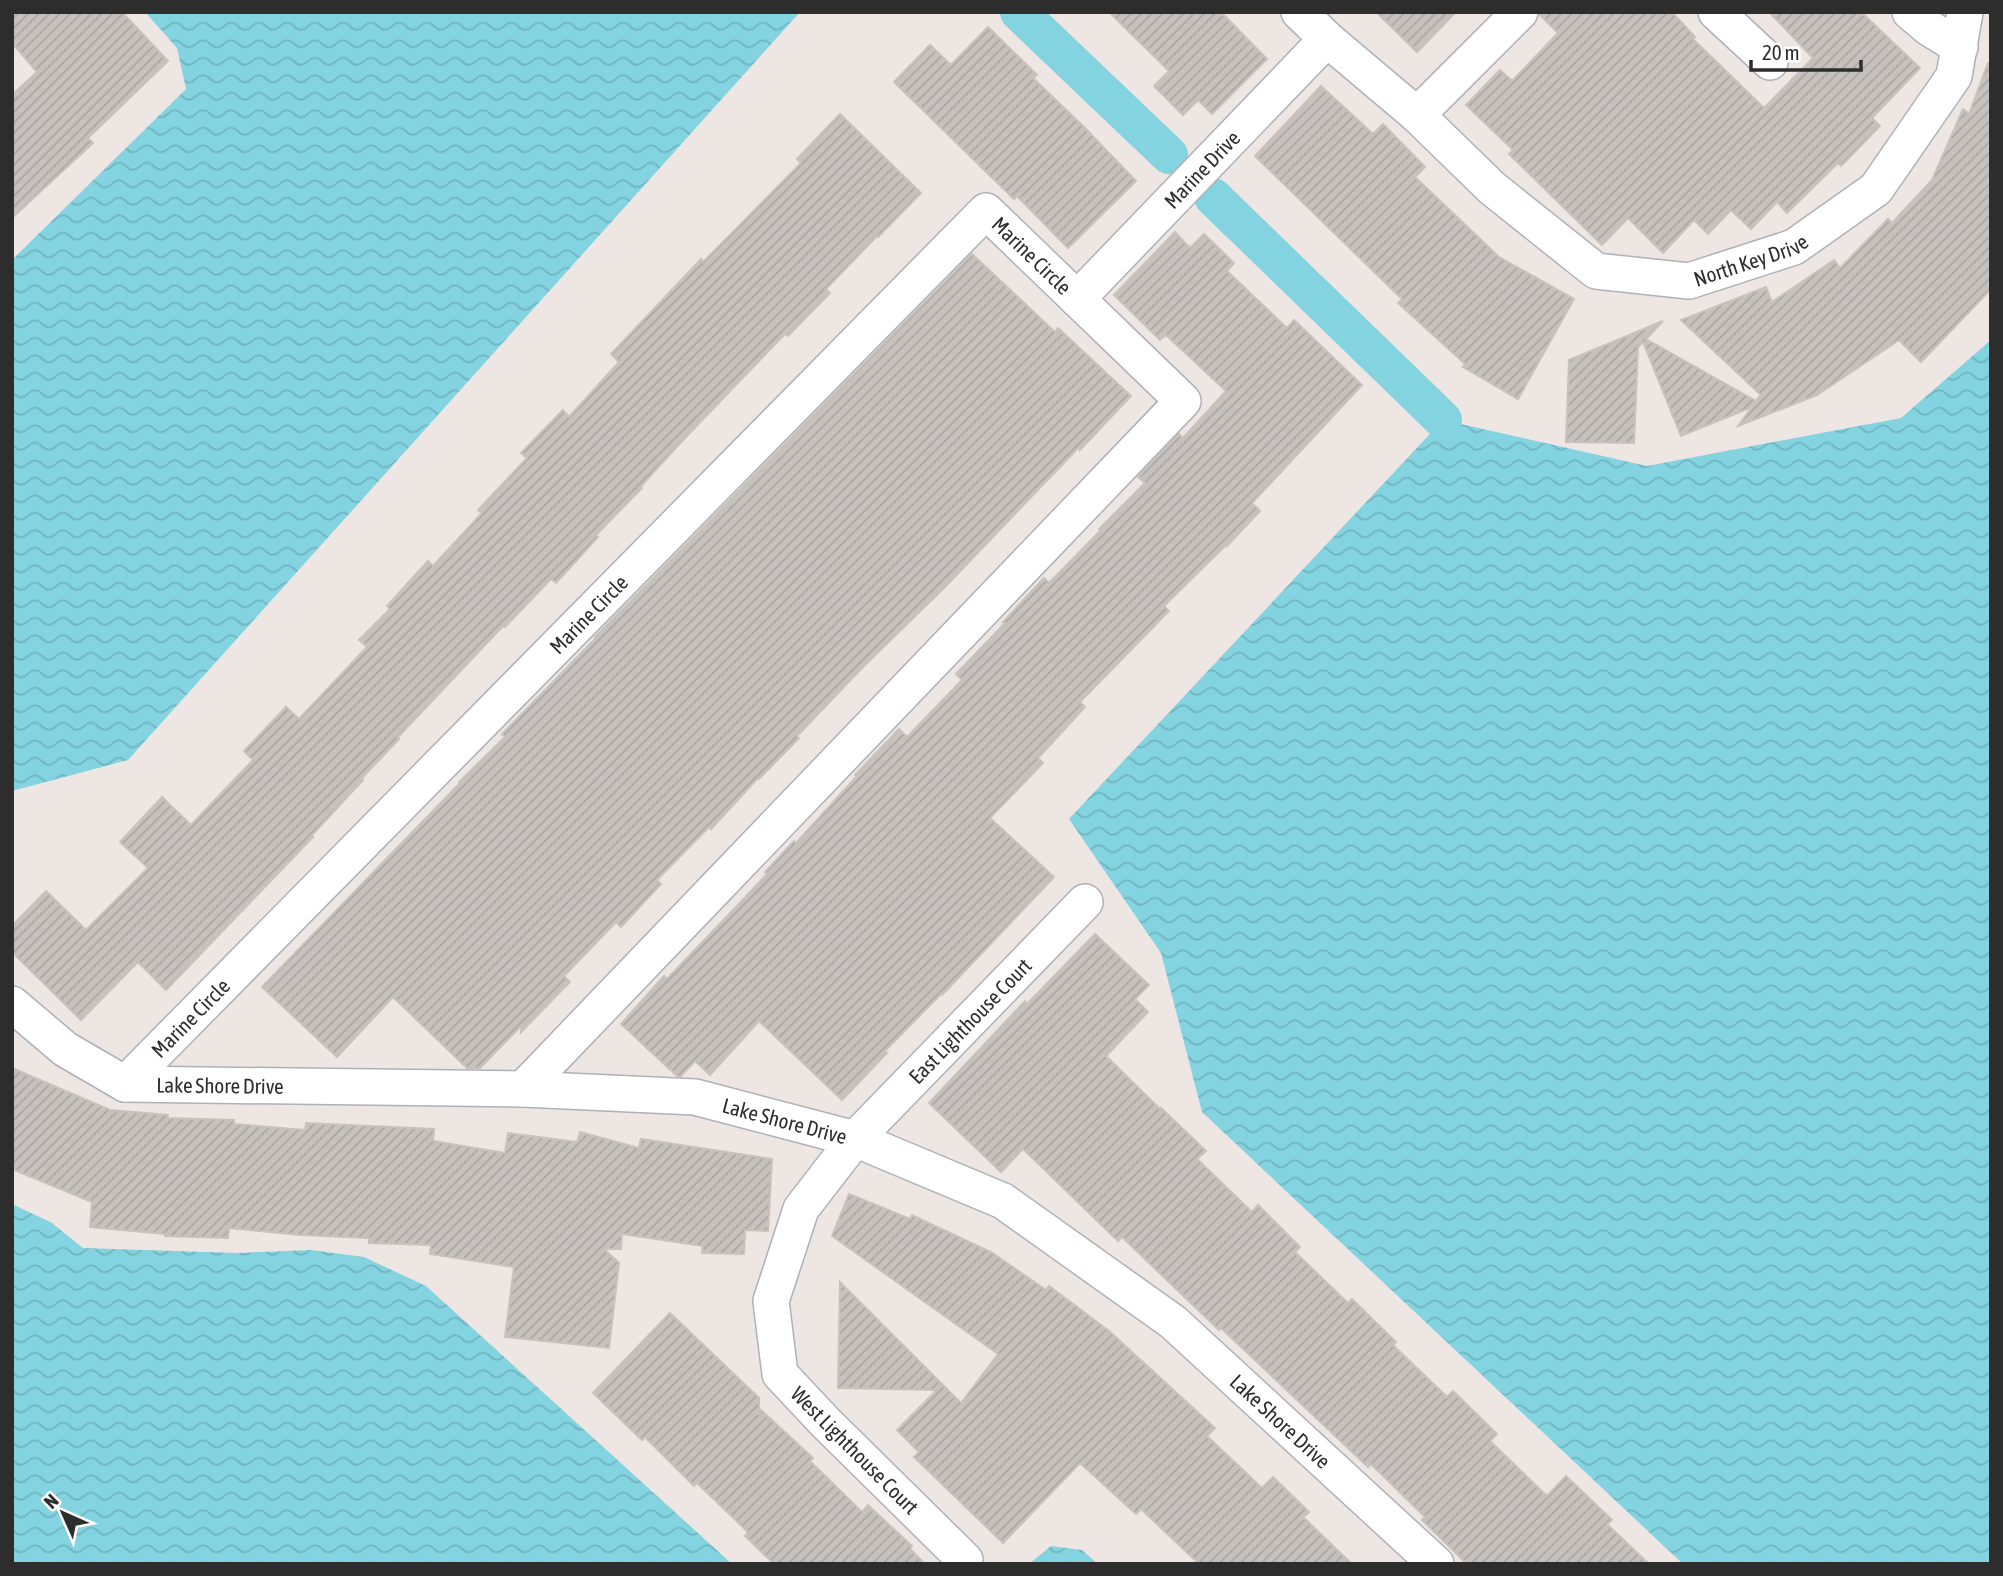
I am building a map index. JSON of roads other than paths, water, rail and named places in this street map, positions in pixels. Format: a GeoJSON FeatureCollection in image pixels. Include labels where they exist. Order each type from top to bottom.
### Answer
{"type":"FeatureCollection","features":[{"type":"Feature","properties":{"kind":"street"},"geometry":{"type":"LineString","coordinates":[[1299,12],[1417,115],[1520,12]]}},
{"type":"Feature","properties":{"kind":"street"},"geometry":{"type":"LineString","coordinates":[[1716,12],[1770,62]]}},
{"type":"Feature","properties":{"kind":"street"},"geometry":{"type":"LineString","coordinates":[[1910,12],[1929,28],[1960,47]]}},
{"type":"Feature","properties":{"kind":"street","name":"North Key Drive"},"geometry":{"type":"LineString","coordinates":[[1417,115],[1492,188],[1596,271],[1689,281],[1794,247],[1876,188],[1954,76],[1965,12]]}},
{"type":"Feature","properties":{"kind":"street","name":"Marine Drive"},"geometry":{"type":"LineString","coordinates":[[1077,299],[1327,39]]}},
{"type":"Feature","properties":{"kind":"street","name":"Marine Circle"},"geometry":{"type":"LineString","coordinates":[[125,1084],[986,211],[1183,401],[523,1089]]}},
{"type":"Feature","properties":{"kind":"street","name":"East Lighthouse Court"},"geometry":{"type":"LineString","coordinates":[[855,1139],[1085,902]]}},
{"type":"Feature","properties":{"kind":"street","name":"Lake Shore Drive"},"geometry":{"type":"LineString","coordinates":[[12,1004],[65,1049],[125,1084],[523,1089],[695,1097],[855,1139],[1003,1201],[1173,1322],[1436,1564]]}},
{"type":"Feature","properties":{"kind":"street","name":"West Lighthouse Court"},"geometry":{"type":"LineString","coordinates":[[855,1139],[801,1209],[771,1301],[780,1374],[965,1560]]}},
{"type":"Feature","properties":{"kind":"water"},"geometry":{"type":"Polygon","coordinates":[[[145,12],[800,12],[128,760],[12,791],[12,260],[186,89],[177,48],[145,12]]]}},
{"type":"Feature","properties":{"kind":"water"},"geometry":{"type":"Polygon","coordinates":[[[1991,340],[1991,1564],[1683,1564],[1202,1112],[1161,953],[1069,819],[1443,420],[1647,466],[1901,418],[1991,340]]]}},
{"type":"Feature","properties":{"kind":"water"},"geometry":{"type":"Polygon","coordinates":[[[12,1204],[52,1223],[83,1248],[237,1253],[311,1250],[364,1257],[426,1286],[732,1564],[12,1564],[12,1204]]]}},
{"type":"Feature","properties":{"kind":"water"},"geometry":{"type":"Polygon","coordinates":[[[1051,1546],[1082,1550],[1098,1564],[1029,1564],[1051,1546]]]}},
{"type":"Feature","properties":{"kind":"waterway"},"geometry":{"type":"LineString","coordinates":[[1019,12],[1169,155]]}},
{"type":"Feature","properties":{"kind":"waterway"},"geometry":{"type":"LineString","coordinates":[[1213,197],[1443,420]]}}]}
